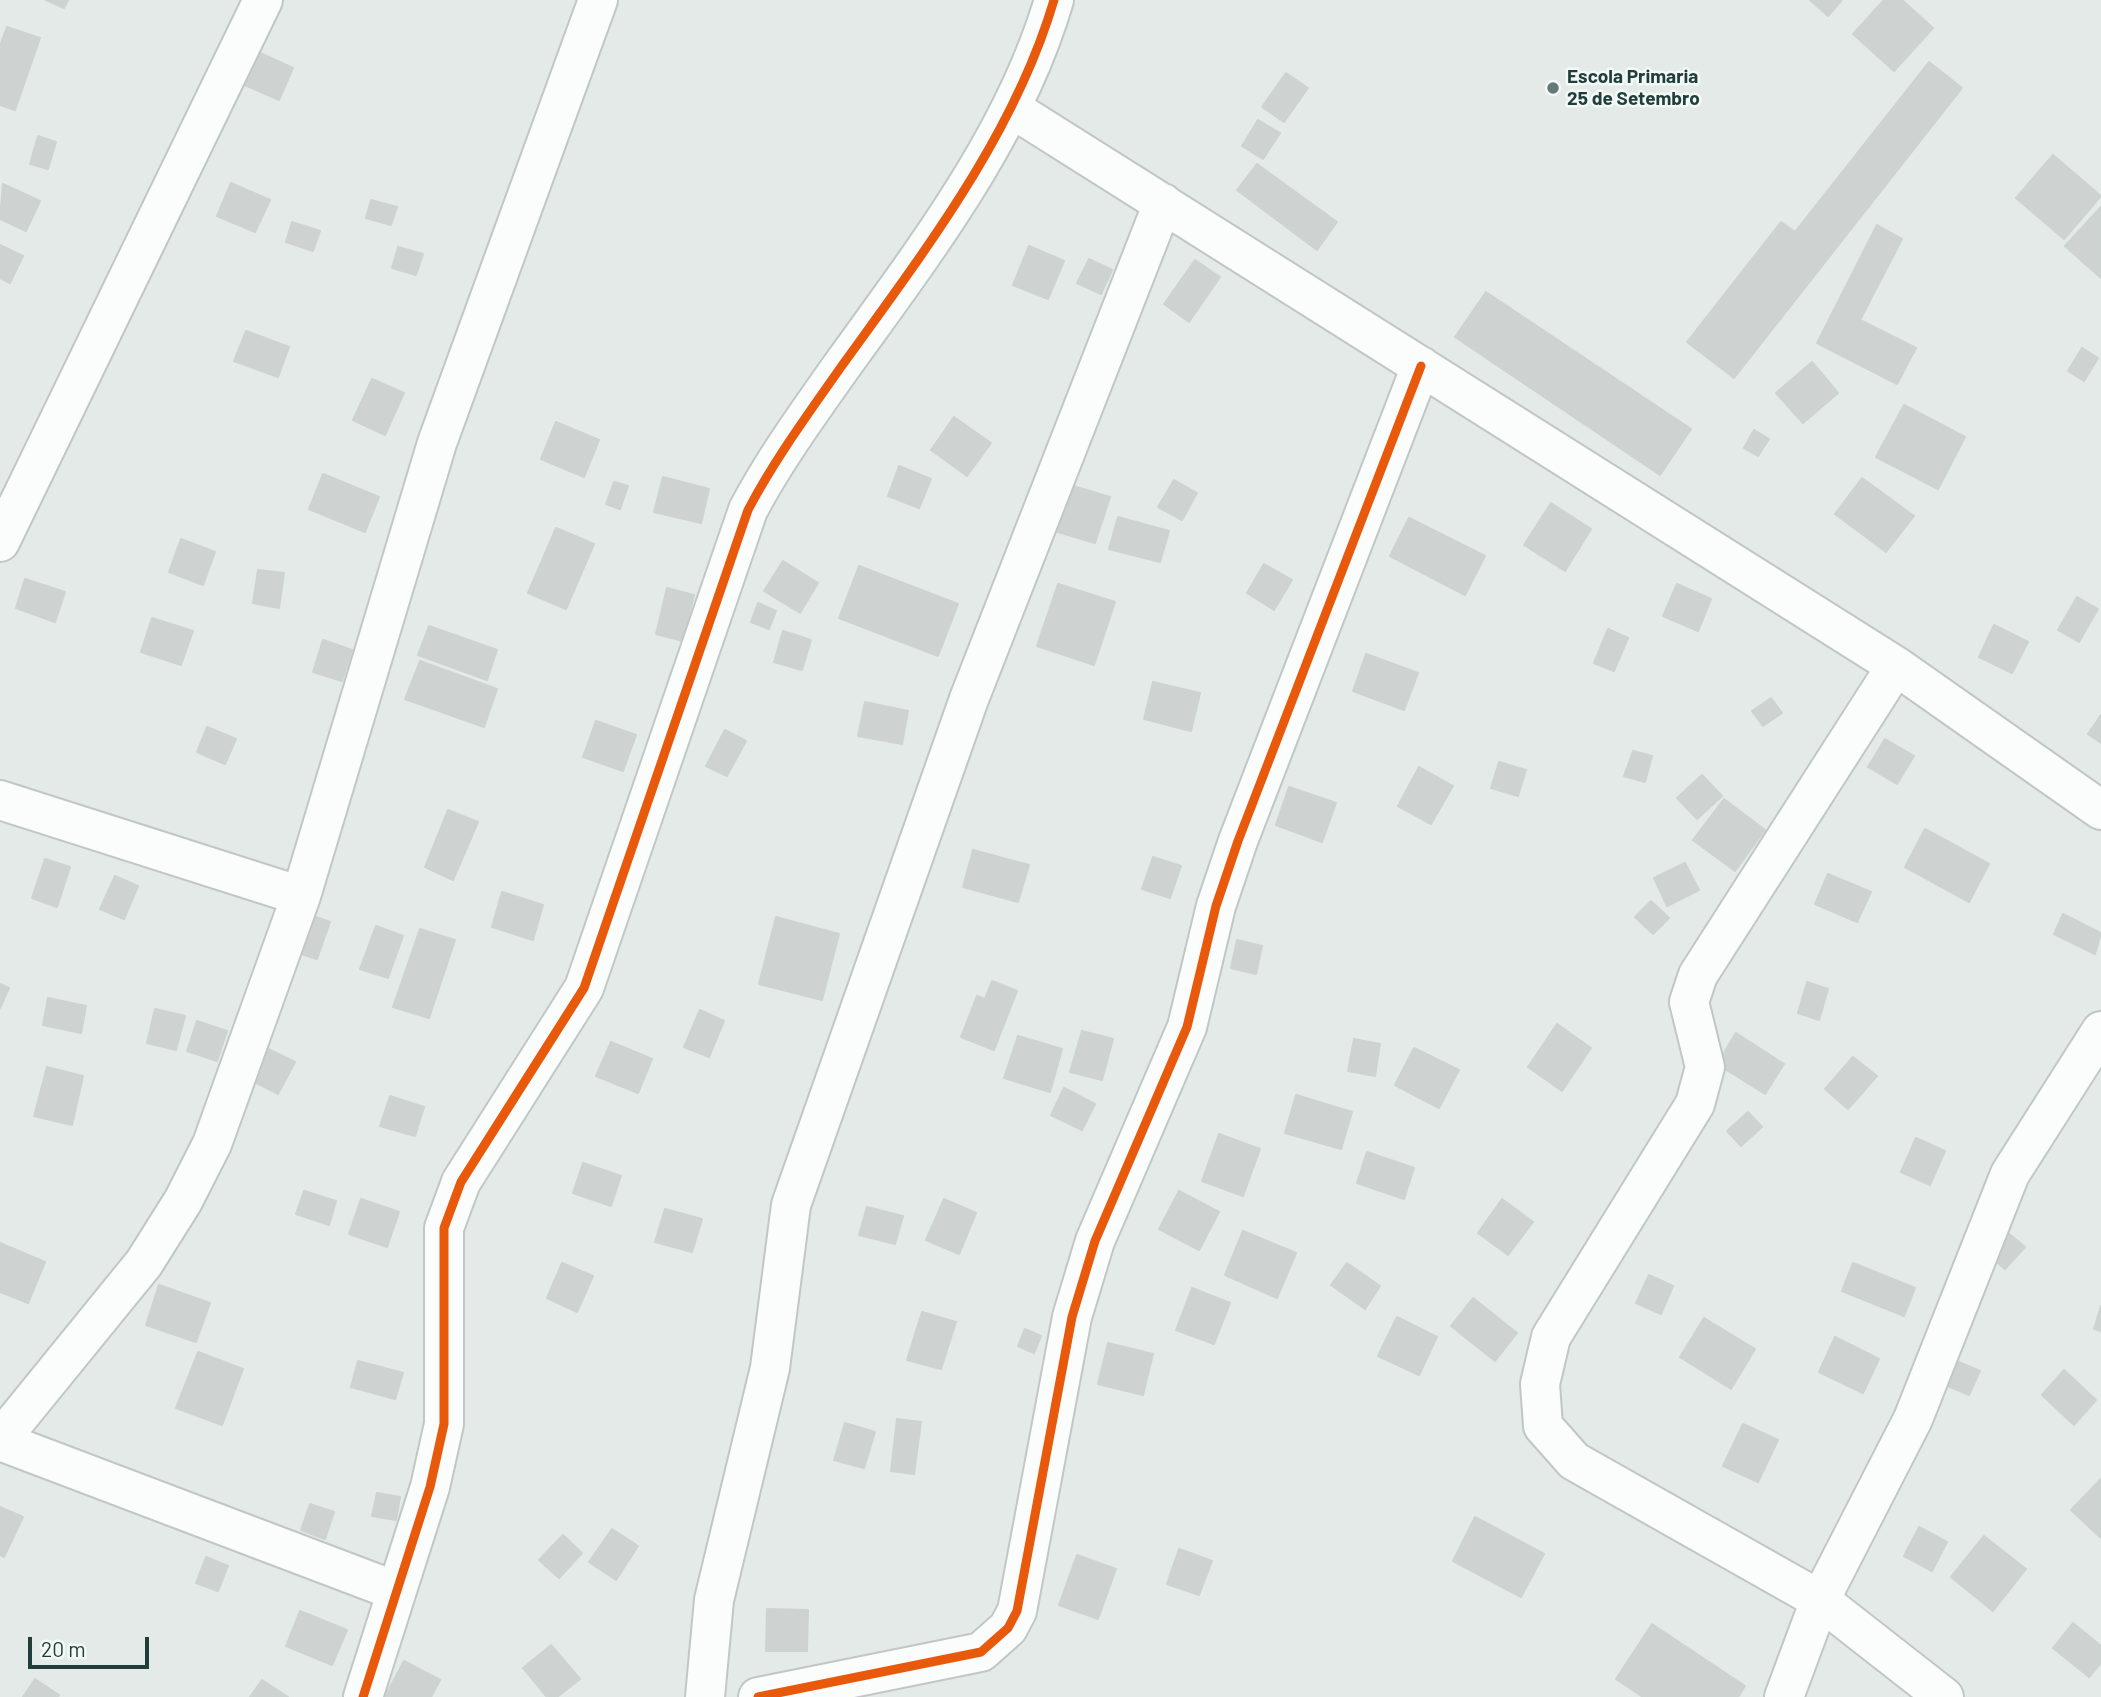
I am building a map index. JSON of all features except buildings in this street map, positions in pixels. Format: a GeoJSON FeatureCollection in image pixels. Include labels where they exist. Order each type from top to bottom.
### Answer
{"type":"FeatureCollection","features":[{"type":"Feature","properties":{"kind":"street"},"geometry":{"type":"LineString","coordinates":[[0,542],[263,0]]}},
{"type":"Feature","properties":{"kind":"street"},"geometry":{"type":"LineString","coordinates":[[396,1591],[0,1441],[144,1263],[183,1201],[212,1144],[300,895],[437,443],[597,0]]}},
{"type":"Feature","properties":{"kind":"street"},"geometry":{"type":"LineString","coordinates":[[363,1697],[430,1487],[443,1424],[444,1228],[461,1182],[584,988],[748,510],[771,465],[924,251],[1011,108],[1054,0]]}},
{"type":"Feature","properties":{"kind":"street"},"geometry":{"type":"LineString","coordinates":[[1011,108],[1896,666],[2101,810]]}},
{"type":"Feature","properties":{"kind":"street"},"geometry":{"type":"LineString","coordinates":[[705,1697],[713,1600],[770,1368],[791,1205],[969,699],[1163,203]]}},
{"type":"Feature","properties":{"kind":"street"},"geometry":{"type":"LineString","coordinates":[[758,1697],[981,1652],[1008,1628],[1017,1611],[1072,1317],[1095,1241],[1187,1027],[1216,906],[1238,841],[1420,366]]}},
{"type":"Feature","properties":{"kind":"street"},"geometry":{"type":"LineString","coordinates":[[1896,666],[1698,975],[1689,1002],[1705,1067],[1695,1104],[1551,1337],[1540,1384],[1543,1426],[1574,1461],[1820,1600],[1944,1697]]}},
{"type":"Feature","properties":{"kind":"street"},"geometry":{"type":"LineString","coordinates":[[0,800],[300,895]]}},
{"type":"Feature","properties":{"kind":"street"},"geometry":{"type":"LineString","coordinates":[[1784,1697],[1820,1600],[1913,1419],[2010,1174],[2101,1031]]}},
{"type":"Feature","properties":{"kind":"cycle path"},"geometry":{"type":"LineString","coordinates":[[363,1697],[430,1487],[444,1424],[444,1228],[461,1182],[584,988],[748,510],[792,437],[934,237],[991,146],[1037,50],[1054,0]]}},
{"type":"Feature","properties":{"kind":"cycle path"},"geometry":{"type":"LineString","coordinates":[[758,1697],[981,1652],[1008,1628],[1017,1611],[1072,1317],[1095,1241],[1187,1027],[1216,906],[1238,841],[1421,366]]}},
{"type":"Feature","properties":{"kind":"place","name":"Escola Primaria 25 de Setembro"},"geometry":{"type":"Point","coordinates":[1553,88]}}]}
